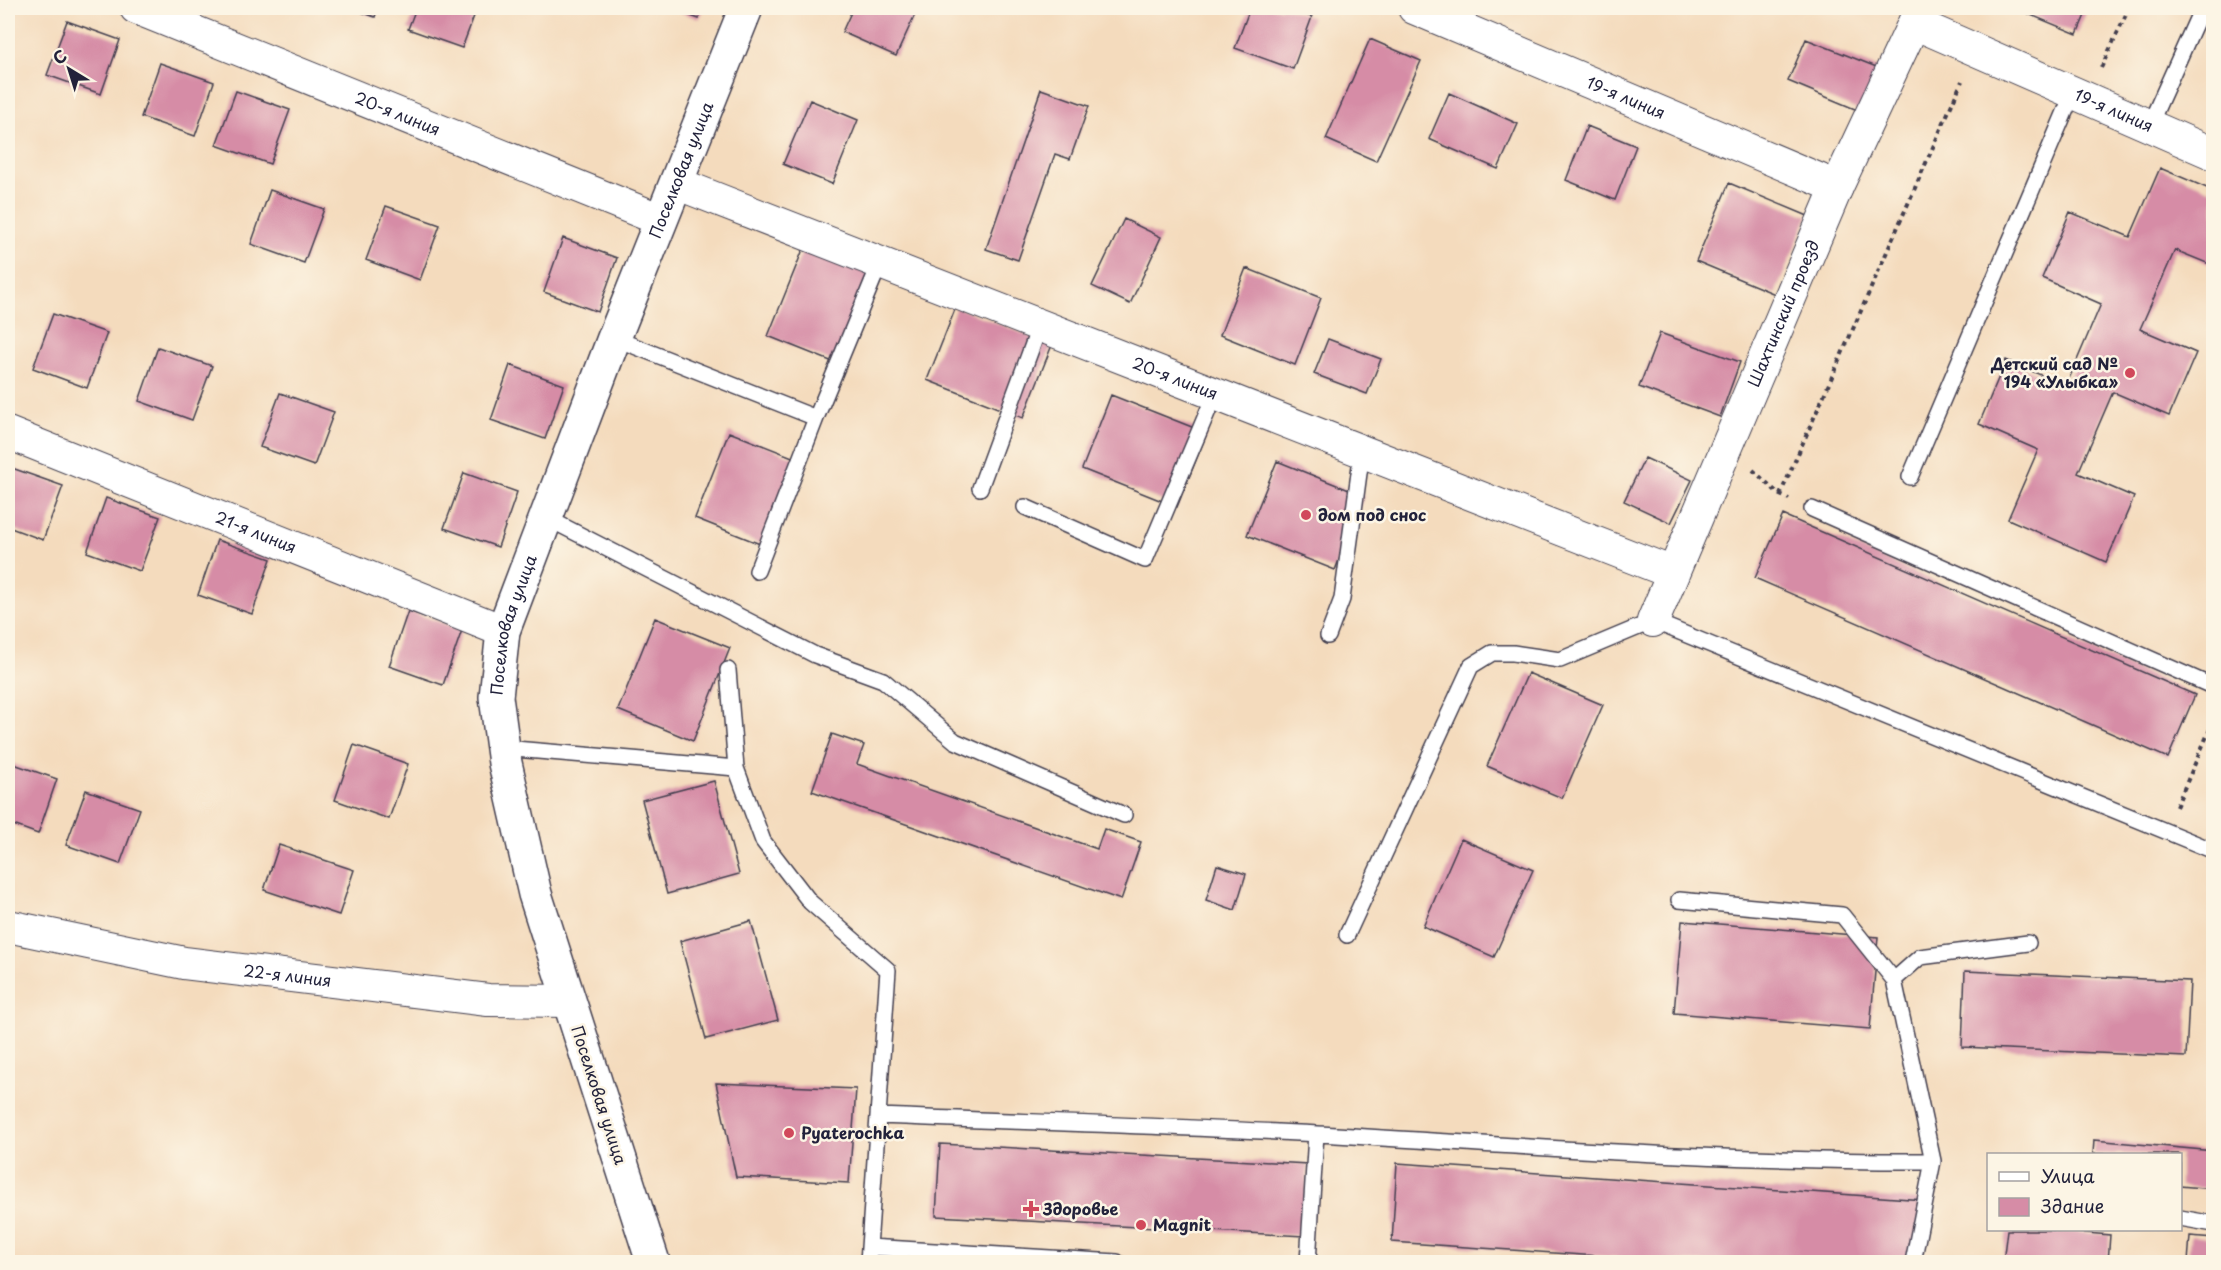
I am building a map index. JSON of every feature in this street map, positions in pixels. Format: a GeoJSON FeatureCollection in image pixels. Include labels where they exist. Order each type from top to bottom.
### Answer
{"type":"FeatureCollection","features":[{"type":"Feature","properties":{"kind":"street","name":"20-я линия"},"geometry":{"type":"LineString","coordinates":[[136,8],[661,220]]}},
{"type":"Feature","properties":{"kind":"street","name":"Поселковая улица"},"geometry":{"type":"LineString","coordinates":[[653,1263],[535,894],[503,748],[496,698],[503,631],[614,338],[746,8]]}},
{"type":"Feature","properties":{"kind":"street","name":"19-я линия"},"geometry":{"type":"LineString","coordinates":[[1414,8],[1837,187]]}},
{"type":"Feature","properties":{"kind":"street","name":"19-я линия"},"geometry":{"type":"LineString","coordinates":[[1918,15],[1976,50],[2214,154]]}},
{"type":"Feature","properties":{"kind":"street","name":"Шахтинский проезд"},"geometry":{"type":"LineString","coordinates":[[1653,621],[1837,187],[1918,15]]}},
{"type":"Feature","properties":{"kind":"street","name":"20-я линия"},"geometry":{"type":"LineString","coordinates":[[676,183],[1673,573]]}},
{"type":"Feature","properties":{"kind":"street","name":"21-я линия"},"geometry":{"type":"LineString","coordinates":[[8,434],[503,631]]}},
{"type":"Feature","properties":{"kind":"street","name":"22-я линия"},"geometry":{"type":"LineString","coordinates":[[8,926],[184,963],[488,1000],[569,1001]]}},
{"type":"Feature","properties":{"kind":"lane"},"geometry":{"type":"LineString","coordinates":[[2149,126],[2202,8]]}},
{"type":"Feature","properties":{"kind":"lane"},"geometry":{"type":"LineString","coordinates":[[1910,477],[2080,95]]}},
{"type":"Feature","properties":{"kind":"lane"},"geometry":{"type":"LineString","coordinates":[[757,571],[816,418],[880,263]]}},
{"type":"Feature","properties":{"kind":"lane"},"geometry":{"type":"LineString","coordinates":[[980,488],[1040,325]]}},
{"type":"Feature","properties":{"kind":"lane"},"geometry":{"type":"LineString","coordinates":[[614,338],[816,418]]}},
{"type":"Feature","properties":{"kind":"lane"},"geometry":{"type":"LineString","coordinates":[[1025,507],[1145,560],[1215,394]]}},
{"type":"Feature","properties":{"kind":"lane"},"geometry":{"type":"LineString","coordinates":[[1328,636],[1342,599],[1362,451]]}},
{"type":"Feature","properties":{"kind":"lane"},"geometry":{"type":"LineString","coordinates":[[1812,509],[2214,687]]}},
{"type":"Feature","properties":{"kind":"lane"},"geometry":{"type":"LineString","coordinates":[[546,517],[815,655],[882,681],[955,741],[1124,816]]}},
{"type":"Feature","properties":{"kind":"lane"},"geometry":{"type":"LineString","coordinates":[[1347,935],[1471,666],[1492,653],[1513,653],[1560,660],[1653,621],[2214,851]]}},
{"type":"Feature","properties":{"kind":"lane"},"geometry":{"type":"LineString","coordinates":[[728,670],[736,768],[763,841],[810,902],[888,970],[869,1255],[1117,1263]]}},
{"type":"Feature","properties":{"kind":"lane"},"geometry":{"type":"LineString","coordinates":[[503,748],[736,768]]}},
{"type":"Feature","properties":{"kind":"lane"},"geometry":{"type":"LineString","coordinates":[[1679,900],[1842,915],[1894,980],[1933,1161],[1913,1263]]}},
{"type":"Feature","properties":{"kind":"lane"},"geometry":{"type":"LineString","coordinates":[[1894,980],[1920,957],[2028,943]]}},
{"type":"Feature","properties":{"kind":"lane"},"geometry":{"type":"LineString","coordinates":[[878,1116],[1316,1134],[1516,1147],[1821,1161],[1933,1161]]}},
{"type":"Feature","properties":{"kind":"lane"},"geometry":{"type":"LineString","coordinates":[[1308,1263],[1316,1134]]}},
{"type":"Feature","properties":{"kind":"lane"},"geometry":{"type":"LineString","coordinates":[[2182,1218],[2214,1224]]}},
{"type":"Feature","properties":{"kind":"path"},"geometry":{"type":"LineString","coordinates":[[2080,95],[2129,8]]}},
{"type":"Feature","properties":{"kind":"path"},"geometry":{"type":"LineString","coordinates":[[1780,495],[1976,50]]}},
{"type":"Feature","properties":{"kind":"path"},"geometry":{"type":"LineString","coordinates":[[1727,446],[1780,495],[1812,509]]}},
{"type":"Feature","properties":{"kind":"path"},"geometry":{"type":"LineString","coordinates":[[2166,832],[2214,720]]}},
{"type":"Feature","properties":{"kind":"building"},"geometry":{"type":"Polygon","coordinates":[[[350,8],[378,8],[375,17],[350,8]]]}},
{"type":"Feature","properties":{"kind":"building"},"geometry":{"type":"Polygon","coordinates":[[[416,8],[477,8],[462,48],[408,29],[416,8]]]}},
{"type":"Feature","properties":{"kind":"building"},"geometry":{"type":"Polygon","coordinates":[[[669,8],[703,8],[699,19],[669,8]]]}},
{"type":"Feature","properties":{"kind":"building"},"geometry":{"type":"Polygon","coordinates":[[[853,8],[918,8],[896,56],[842,32],[853,8]]]}},
{"type":"Feature","properties":{"kind":"building"},"geometry":{"type":"Polygon","coordinates":[[[1250,8],[1286,8],[1312,17],[1293,69],[1235,48],[1250,8]]]}},
{"type":"Feature","properties":{"kind":"building"},"geometry":{"type":"Polygon","coordinates":[[[2014,8],[2088,8],[2077,34],[2014,8]]]}},
{"type":"Feature","properties":{"kind":"building"},"geometry":{"type":"Polygon","coordinates":[[[67,21],[120,40],[101,94],[47,75],[67,21]]]}},
{"type":"Feature","properties":{"kind":"building"},"geometry":{"type":"Polygon","coordinates":[[[1370,39],[1421,61],[1376,161],[1326,139],[1370,39]]]}},
{"type":"Feature","properties":{"kind":"building"},"geometry":{"type":"Polygon","coordinates":[[[1806,39],[1879,68],[1862,112],[1788,81],[1806,39]]]}},
{"type":"Feature","properties":{"kind":"building"},"geometry":{"type":"Polygon","coordinates":[[[160,63],[214,82],[195,136],[141,117],[160,63]]]}},
{"type":"Feature","properties":{"kind":"building"},"geometry":{"type":"Polygon","coordinates":[[[1041,89],[1089,106],[1070,159],[1055,154],[1018,260],[986,249],[1041,89]]]}},
{"type":"Feature","properties":{"kind":"building"},"geometry":{"type":"Polygon","coordinates":[[[236,91],[290,110],[270,164],[216,145],[236,91]]]}},
{"type":"Feature","properties":{"kind":"building"},"geometry":{"type":"Polygon","coordinates":[[[1449,93],[1518,124],[1498,169],[1429,139],[1449,93]]]}},
{"type":"Feature","properties":{"kind":"building"},"geometry":{"type":"Polygon","coordinates":[[[810,100],[858,120],[832,184],[783,164],[810,100]]]}},
{"type":"Feature","properties":{"kind":"building"},"geometry":{"type":"Polygon","coordinates":[[[1587,126],[1636,146],[1615,200],[1566,180],[1587,126]]]}},
{"type":"Feature","properties":{"kind":"building","name":"Детский сад № 194 «Улыбка»"},"geometry":{"type":"Polygon","coordinates":[[[2160,168],[2214,191],[2214,266],[2175,250],[2140,329],[2196,353],[2169,416],[2113,392],[2078,473],[2134,497],[2106,562],[2008,519],[2038,450],[1979,424],[2006,360],[2066,386],[2101,304],[2042,278],[2070,212],[2130,237],[2160,168]]]}},
{"type":"Feature","properties":{"kind":"building"},"geometry":{"type":"Polygon","coordinates":[[[1729,183],[1808,216],[1775,294],[1696,261],[1729,183]]]}},
{"type":"Feature","properties":{"kind":"building"},"geometry":{"type":"Polygon","coordinates":[[[270,190],[324,209],[304,263],[251,244],[270,190]]]}},
{"type":"Feature","properties":{"kind":"building"},"geometry":{"type":"Polygon","coordinates":[[[386,206],[440,225],[420,280],[366,260],[386,206]]]}},
{"type":"Feature","properties":{"kind":"building"},"geometry":{"type":"Polygon","coordinates":[[[1124,219],[1161,237],[1130,304],[1092,286],[1124,219]]]}},
{"type":"Feature","properties":{"kind":"building"},"geometry":{"type":"Polygon","coordinates":[[[563,238],[617,258],[598,312],[544,292],[563,238]]]}},
{"type":"Feature","properties":{"kind":"building"},"geometry":{"type":"Polygon","coordinates":[[[804,247],[879,277],[843,366],[768,336],[804,247]]]}},
{"type":"Feature","properties":{"kind":"building"},"geometry":{"type":"Polygon","coordinates":[[[1246,268],[1321,298],[1295,365],[1220,335],[1246,268]]]}},
{"type":"Feature","properties":{"kind":"building"},"geometry":{"type":"Polygon","coordinates":[[[956,307],[1052,345],[1023,418],[927,380],[956,307]]]}},
{"type":"Feature","properties":{"kind":"building"},"geometry":{"type":"Polygon","coordinates":[[[53,314],[107,333],[87,388],[33,368],[53,314]]]}},
{"type":"Feature","properties":{"kind":"building"},"geometry":{"type":"Polygon","coordinates":[[[1660,333],[1740,362],[1720,417],[1639,387],[1660,333]]]}},
{"type":"Feature","properties":{"kind":"building"},"geometry":{"type":"Polygon","coordinates":[[[1328,339],[1381,359],[1367,394],[1314,374],[1328,339]]]}},
{"type":"Feature","properties":{"kind":"building"},"geometry":{"type":"Polygon","coordinates":[[[158,347],[212,366],[192,420],[139,401],[158,347]]]}},
{"type":"Feature","properties":{"kind":"building"},"geometry":{"type":"Polygon","coordinates":[[[510,365],[564,385],[545,439],[491,420],[510,365]]]}},
{"type":"Feature","properties":{"kind":"building"},"geometry":{"type":"Polygon","coordinates":[[[280,393],[334,412],[314,466],[260,447],[280,393]]]}},
{"type":"Feature","properties":{"kind":"building"},"geometry":{"type":"Polygon","coordinates":[[[1111,395],[1207,433],[1177,507],[1082,469],[1111,395]]]}},
{"type":"Feature","properties":{"kind":"building"},"geometry":{"type":"Polygon","coordinates":[[[729,432],[805,462],[770,548],[695,518],[729,432]]]}},
{"type":"Feature","properties":{"kind":"building"},"geometry":{"type":"Polygon","coordinates":[[[1645,458],[1692,480],[1671,523],[1624,501],[1645,458]]]}},
{"type":"Feature","properties":{"kind":"building","name":"дом под снос"},"geometry":{"type":"Polygon","coordinates":[[[1277,461],[1364,496],[1335,570],[1247,535],[1277,461]]]}},
{"type":"Feature","properties":{"kind":"building"},"geometry":{"type":"Polygon","coordinates":[[[9,467],[63,486],[43,540],[8,527],[9,467]]]}},
{"type":"Feature","properties":{"kind":"building"},"geometry":{"type":"Polygon","coordinates":[[[464,473],[517,492],[498,547],[444,528],[464,473]]]}},
{"type":"Feature","properties":{"kind":"building"},"geometry":{"type":"Polygon","coordinates":[[[106,498],[160,517],[140,571],[87,552],[106,498]]]}},
{"type":"Feature","properties":{"kind":"building"},"geometry":{"type":"Polygon","coordinates":[[[1783,515],[2195,695],[2168,758],[1755,578],[1783,515]]]}},
{"type":"Feature","properties":{"kind":"building"},"geometry":{"type":"Polygon","coordinates":[[[217,540],[271,559],[252,614],[198,595],[217,540]]]}},
{"type":"Feature","properties":{"kind":"building"},"geometry":{"type":"Polygon","coordinates":[[[408,611],[462,630],[443,685],[389,666],[408,611]]]}},
{"type":"Feature","properties":{"kind":"building"},"geometry":{"type":"Polygon","coordinates":[[[655,618],[730,648],[693,741],[618,710],[655,618]]]}},
{"type":"Feature","properties":{"kind":"building"},"geometry":{"type":"Polygon","coordinates":[[[1528,673],[1603,705],[1562,798],[1487,766],[1528,673]]]}},
{"type":"Feature","properties":{"kind":"building"},"geometry":{"type":"Polygon","coordinates":[[[832,734],[864,745],[857,764],[1097,849],[1104,829],[1141,842],[1121,900],[812,791],[832,734]]]}},
{"type":"Feature","properties":{"kind":"building"},"geometry":{"type":"Polygon","coordinates":[[[354,745],[408,764],[389,819],[335,800],[354,745]]]}},
{"type":"Feature","properties":{"kind":"building"},"geometry":{"type":"Polygon","coordinates":[[[8,762],[57,779],[38,834],[8,823],[8,762]]]}},
{"type":"Feature","properties":{"kind":"building"},"geometry":{"type":"Polygon","coordinates":[[[714,781],[739,874],[667,894],[642,800],[714,781]]]}},
{"type":"Feature","properties":{"kind":"building"},"geometry":{"type":"Polygon","coordinates":[[[86,790],[140,809],[120,864],[66,845],[86,790]]]}},
{"type":"Feature","properties":{"kind":"building"},"geometry":{"type":"Polygon","coordinates":[[[1461,839],[1533,870],[1494,957],[1423,926],[1461,839]]]}},
{"type":"Feature","properties":{"kind":"building"},"geometry":{"type":"Polygon","coordinates":[[[279,845],[354,870],[339,915],[264,890],[279,845]]]}},
{"type":"Feature","properties":{"kind":"building"},"geometry":{"type":"Polygon","coordinates":[[[1217,865],[1246,874],[1235,910],[1206,900],[1217,865]]]}},
{"type":"Feature","properties":{"kind":"building"},"geometry":{"type":"Polygon","coordinates":[[[751,921],[778,1020],[706,1039],[680,941],[751,921]]]}},
{"type":"Feature","properties":{"kind":"building"},"geometry":{"type":"Polygon","coordinates":[[[1682,921],[1878,937],[1870,1029],[1674,1013],[1682,921]]]}},
{"type":"Feature","properties":{"kind":"building"},"geometry":{"type":"Polygon","coordinates":[[[1965,971],[2190,981],[2186,1057],[1962,1047],[1965,971]]]}},
{"type":"Feature","properties":{"kind":"building","name":"Pyaterochka"},"geometry":{"type":"Polygon","coordinates":[[[716,1083],[856,1089],[849,1183],[736,1177],[716,1083]]]}},
{"type":"Feature","properties":{"kind":"building"},"geometry":{"type":"Polygon","coordinates":[[[2094,1140],[2214,1151],[2214,1189],[2182,1186],[2182,1153],[2093,1153],[2094,1140]]]}},
{"type":"Feature","properties":{"kind":"building"},"geometry":{"type":"Polygon","coordinates":[[[940,1144],[1308,1164],[1304,1236],[936,1216],[940,1144]]]}},
{"type":"Feature","properties":{"kind":"building"},"geometry":{"type":"Polygon","coordinates":[[[1397,1163],[1924,1200],[1919,1262],[1686,1262],[1392,1242],[1397,1163]]]}},
{"type":"Feature","properties":{"kind":"building"},"geometry":{"type":"Polygon","coordinates":[[[2007,1231],[2063,1231],[2110,1235],[2108,1262],[2003,1262],[2007,1231]]]}},
{"type":"Feature","properties":{"kind":"building"},"geometry":{"type":"Polygon","coordinates":[[[2190,1236],[2214,1238],[2214,1262],[2188,1262],[2190,1236]]]}},
{"type":"Feature","properties":{"kind":"place","name":"Детский сад № 194 «Улыбка»"},"geometry":{"type":"Point","coordinates":[2130,373]}},
{"type":"Feature","properties":{"kind":"place","name":"дом под снос"},"geometry":{"type":"Point","coordinates":[1306,515]}},
{"type":"Feature","properties":{"kind":"place","name":"Pyaterochka"},"geometry":{"type":"Point","coordinates":[789,1133]}},
{"type":"Feature","properties":{"kind":"place","name":"Здоровье"},"geometry":{"type":"Point","coordinates":[1031,1209]}},
{"type":"Feature","properties":{"kind":"place","name":"Magnit"},"geometry":{"type":"Point","coordinates":[1141,1225]}}]}
